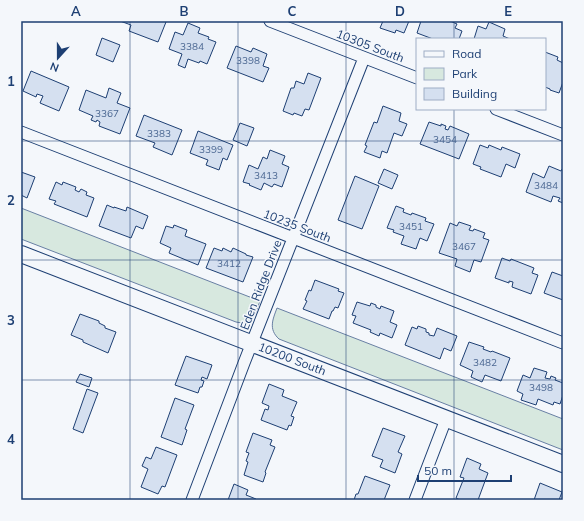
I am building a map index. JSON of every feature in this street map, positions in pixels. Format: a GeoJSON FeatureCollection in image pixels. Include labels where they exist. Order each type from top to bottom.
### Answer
{"type":"FeatureCollection","features":[{"type":"Feature","properties":{"kind":"street","name":"10305 South"},"geometry":{"type":"LineString","coordinates":[[270,21],[416,78]]}},
{"type":"Feature","properties":{"kind":"street","name":"Eden Ridge Drive"},"geometry":{"type":"LineString","coordinates":[[192,500],[364,58]]}},
{"type":"Feature","properties":{"kind":"street"},"geometry":{"type":"LineString","coordinates":[[499,110],[563,135]]}},
{"type":"Feature","properties":{"kind":"street","name":"10235 South"},"geometry":{"type":"LineString","coordinates":[[21,132],[563,343]]}},
{"type":"Feature","properties":{"kind":"street","name":"10200 South"},"geometry":{"type":"LineString","coordinates":[[21,254],[563,464]]}},
{"type":"Feature","properties":{"kind":"street"},"geometry":{"type":"LineString","coordinates":[[415,500],[446,419]]}},
{"type":"Feature","properties":{"kind":"green space"},"geometry":{"type":"Polygon","coordinates":[[[21,208],[260,301],[257,310],[250,321],[242,323],[236,322],[21,239],[21,208]]]}},
{"type":"Feature","properties":{"kind":"green space"},"geometry":{"type":"Polygon","coordinates":[[[277,308],[563,419],[563,450],[279,339],[272,328],[277,308]]]}},
{"type":"Feature","properties":{"kind":"building"},"geometry":{"type":"Polygon","coordinates":[[[120,21],[166,22],[158,42],[129,31],[131,25],[120,21]]]}},
{"type":"Feature","properties":{"kind":"building"},"geometry":{"type":"Polygon","coordinates":[[[383,21],[409,21],[404,33],[396,30],[395,33],[380,28],[383,21]]]}},
{"type":"Feature","properties":{"kind":"building"},"geometry":{"type":"Polygon","coordinates":[[[421,21],[450,21],[457,24],[455,28],[462,31],[459,38],[430,38],[417,33],[421,21]]]}},
{"type":"Feature","properties":{"kind":"building"},"geometry":{"type":"Polygon","coordinates":[[[489,22],[505,29],[503,36],[508,38],[474,38],[478,26],[486,29],[489,22]]]}},
{"type":"Feature","properties":{"kind":"building"},"geometry":{"type":"Polygon","coordinates":[[[188,23],[200,28],[198,33],[209,37],[208,39],[216,42],[207,64],[188,59],[185,68],[178,65],[182,54],[169,49],[175,32],[183,35],[188,23]]]}},
{"type":"Feature","properties":{"kind":"building"},"geometry":{"type":"Polygon","coordinates":[[[102,38],[120,45],[113,62],[96,55],[102,38]]]}},
{"type":"Feature","properties":{"kind":"building"},"geometry":{"type":"Polygon","coordinates":[[[236,46],[251,52],[253,48],[267,54],[263,66],[269,68],[263,82],[227,68],[236,46]]]}},
{"type":"Feature","properties":{"kind":"building"},"geometry":{"type":"Polygon","coordinates":[[[546,52],[558,57],[557,60],[563,63],[563,82],[559,93],[546,87],[546,52]]]}},
{"type":"Feature","properties":{"kind":"building"},"geometry":{"type":"Polygon","coordinates":[[[31,71],[69,87],[59,111],[40,103],[43,96],[37,94],[36,97],[23,91],[31,71]]]}},
{"type":"Feature","properties":{"kind":"building"},"geometry":{"type":"Polygon","coordinates":[[[308,73],[321,78],[309,110],[305,109],[302,116],[294,113],[293,115],[283,111],[291,88],[294,88],[296,81],[304,84],[308,73]]]}},
{"type":"Feature","properties":{"kind":"building"},"geometry":{"type":"Polygon","coordinates":[[[109,88],[121,93],[117,103],[130,108],[120,134],[99,126],[100,122],[97,120],[96,122],[91,120],[93,116],[79,110],[86,90],[106,98],[109,88]]]}},
{"type":"Feature","properties":{"kind":"building"},"geometry":{"type":"Polygon","coordinates":[[[383,106],[401,113],[399,121],[407,124],[402,136],[394,133],[387,153],[382,151],[380,158],[364,152],[367,146],[365,145],[374,122],[377,123],[383,106]]]}},
{"type":"Feature","properties":{"kind":"building"},"geometry":{"type":"Polygon","coordinates":[[[144,115],[182,130],[172,155],[153,147],[155,143],[136,136],[144,115]]]}},
{"type":"Feature","properties":{"kind":"building"},"geometry":{"type":"Polygon","coordinates":[[[429,122],[446,126],[445,129],[448,130],[450,126],[469,134],[459,159],[420,144],[429,122]]]}},
{"type":"Feature","properties":{"kind":"building"},"geometry":{"type":"Polygon","coordinates":[[[240,123],[254,128],[247,146],[233,140],[240,123]]]}},
{"type":"Feature","properties":{"kind":"building"},"geometry":{"type":"Polygon","coordinates":[[[198,131],[233,145],[227,160],[223,158],[219,170],[206,165],[208,160],[190,153],[198,131]]]}},
{"type":"Feature","properties":{"kind":"building"},"geometry":{"type":"Polygon","coordinates":[[[480,145],[488,148],[489,145],[501,150],[502,147],[520,154],[515,168],[506,164],[501,177],[480,169],[481,167],[473,164],[480,145]]]}},
{"type":"Feature","properties":{"kind":"building"},"geometry":{"type":"Polygon","coordinates":[[[270,150],[285,156],[282,164],[289,167],[282,187],[274,184],[272,187],[264,183],[261,190],[243,182],[249,165],[258,169],[263,157],[267,159],[270,150]]]}},
{"type":"Feature","properties":{"kind":"building"},"geometry":{"type":"Polygon","coordinates":[[[549,166],[561,171],[562,169],[563,170],[563,203],[558,201],[560,198],[553,196],[551,202],[526,192],[533,173],[544,178],[549,166]]]}},
{"type":"Feature","properties":{"kind":"building"},"geometry":{"type":"Polygon","coordinates":[[[384,169],[398,175],[392,189],[378,183],[384,169]]]}},
{"type":"Feature","properties":{"kind":"building"},"geometry":{"type":"Polygon","coordinates":[[[21,172],[35,177],[27,198],[21,195],[21,172]]]}},
{"type":"Feature","properties":{"kind":"building"},"geometry":{"type":"Polygon","coordinates":[[[355,176],[379,186],[362,229],[338,220],[355,176]]]}},
{"type":"Feature","properties":{"kind":"building"},"geometry":{"type":"Polygon","coordinates":[[[56,182],[62,185],[63,182],[76,187],[75,190],[79,192],[81,189],[87,192],[86,195],[94,198],[87,217],[54,204],[56,201],[49,199],[56,182]]]}},
{"type":"Feature","properties":{"kind":"building"},"geometry":{"type":"Polygon","coordinates":[[[107,205],[126,211],[127,207],[148,216],[143,229],[136,226],[131,238],[99,226],[107,205]]]}},
{"type":"Feature","properties":{"kind":"building"},"geometry":{"type":"Polygon","coordinates":[[[396,206],[404,209],[403,212],[411,215],[412,213],[426,218],[425,221],[434,224],[427,241],[420,238],[416,249],[401,244],[404,236],[387,228],[396,206]]]}},
{"type":"Feature","properties":{"kind":"building"},"geometry":{"type":"Polygon","coordinates":[[[459,222],[471,226],[469,230],[473,231],[474,229],[485,233],[483,238],[489,240],[481,262],[474,260],[470,272],[455,266],[457,259],[439,253],[450,223],[457,226],[459,222]]]}},
{"type":"Feature","properties":{"kind":"building"},"geometry":{"type":"Polygon","coordinates":[[[174,225],[187,230],[185,236],[206,244],[198,265],[169,253],[171,248],[160,243],[166,226],[173,228],[174,225]]]}},
{"type":"Feature","properties":{"kind":"building"},"geometry":{"type":"Polygon","coordinates":[[[214,248],[222,251],[223,248],[231,252],[233,248],[253,257],[243,282],[206,268],[214,248]]]}},
{"type":"Feature","properties":{"kind":"building"},"geometry":{"type":"Polygon","coordinates":[[[502,258],[510,261],[511,259],[534,268],[532,273],[538,275],[531,294],[512,287],[513,282],[509,281],[509,283],[495,278],[502,258]]]}},
{"type":"Feature","properties":{"kind":"building"},"geometry":{"type":"Polygon","coordinates":[[[552,272],[563,276],[563,300],[544,293],[552,272]]]}},
{"type":"Feature","properties":{"kind":"building"},"geometry":{"type":"Polygon","coordinates":[[[315,280],[339,289],[338,291],[344,293],[338,308],[335,307],[329,319],[303,309],[307,301],[305,300],[309,290],[311,291],[315,280]]]}},
{"type":"Feature","properties":{"kind":"building"},"geometry":{"type":"Polygon","coordinates":[[[357,302],[370,306],[371,303],[380,309],[381,306],[394,311],[390,322],[397,325],[392,338],[380,333],[379,336],[370,332],[371,330],[353,323],[356,316],[352,315],[357,302]]]}},
{"type":"Feature","properties":{"kind":"building"},"geometry":{"type":"Polygon","coordinates":[[[80,314],[99,321],[99,323],[105,326],[105,328],[116,332],[108,353],[71,335],[80,314]]]}},
{"type":"Feature","properties":{"kind":"building"},"geometry":{"type":"Polygon","coordinates":[[[418,326],[426,329],[426,332],[429,333],[429,335],[434,336],[437,328],[457,336],[451,351],[444,348],[440,359],[405,345],[412,327],[417,329],[418,326]]]}},
{"type":"Feature","properties":{"kind":"building"},"geometry":{"type":"Polygon","coordinates":[[[469,342],[484,347],[483,349],[510,358],[501,381],[485,375],[482,382],[471,377],[473,371],[460,365],[469,342]]]}},
{"type":"Feature","properties":{"kind":"building"},"geometry":{"type":"Polygon","coordinates":[[[186,356],[212,365],[207,379],[202,377],[201,380],[204,381],[198,393],[175,385],[186,356]]]}},
{"type":"Feature","properties":{"kind":"building"},"geometry":{"type":"Polygon","coordinates":[[[534,368],[547,372],[545,378],[550,379],[551,376],[556,378],[555,380],[563,383],[563,395],[560,404],[554,402],[553,405],[538,399],[536,405],[521,400],[523,394],[517,391],[523,375],[530,378],[534,368]]]}},
{"type":"Feature","properties":{"kind":"building"},"geometry":{"type":"Polygon","coordinates":[[[80,374],[92,378],[89,387],[76,382],[80,374]]]}},
{"type":"Feature","properties":{"kind":"building"},"geometry":{"type":"Polygon","coordinates":[[[269,384],[284,390],[282,396],[297,402],[291,416],[294,417],[291,426],[289,425],[287,430],[261,420],[265,409],[268,410],[269,406],[262,403],[269,384]]]}},
{"type":"Feature","properties":{"kind":"building"},"geometry":{"type":"Polygon","coordinates":[[[87,389],[98,393],[83,433],[73,429],[87,389]]]}},
{"type":"Feature","properties":{"kind":"building"},"geometry":{"type":"Polygon","coordinates":[[[175,398],[194,405],[185,429],[187,430],[182,445],[161,437],[175,398]]]}},
{"type":"Feature","properties":{"kind":"building"},"geometry":{"type":"Polygon","coordinates":[[[383,428],[405,436],[398,452],[402,454],[395,473],[380,467],[383,460],[372,456],[383,428]]]}},
{"type":"Feature","properties":{"kind":"building"},"geometry":{"type":"Polygon","coordinates":[[[253,433],[272,440],[270,445],[275,447],[265,472],[263,482],[244,475],[249,453],[246,452],[253,433]]]}},
{"type":"Feature","properties":{"kind":"building"},"geometry":{"type":"Polygon","coordinates":[[[156,447],[177,455],[165,487],[162,486],[158,494],[141,487],[148,469],[142,466],[146,457],[151,459],[156,447]]]}},
{"type":"Feature","properties":{"kind":"building"},"geometry":{"type":"Polygon","coordinates":[[[467,458],[481,464],[479,469],[488,473],[478,500],[460,500],[456,498],[464,478],[460,477],[467,458]]]}},
{"type":"Feature","properties":{"kind":"building"},"geometry":{"type":"Polygon","coordinates":[[[365,476],[390,485],[384,500],[354,500],[365,476]]]}},
{"type":"Feature","properties":{"kind":"building"},"geometry":{"type":"Polygon","coordinates":[[[540,483],[562,492],[559,500],[534,500],[540,483]]]}},
{"type":"Feature","properties":{"kind":"building"},"geometry":{"type":"Polygon","coordinates":[[[234,484],[248,490],[246,495],[256,500],[228,500],[234,484]]]}}]}
